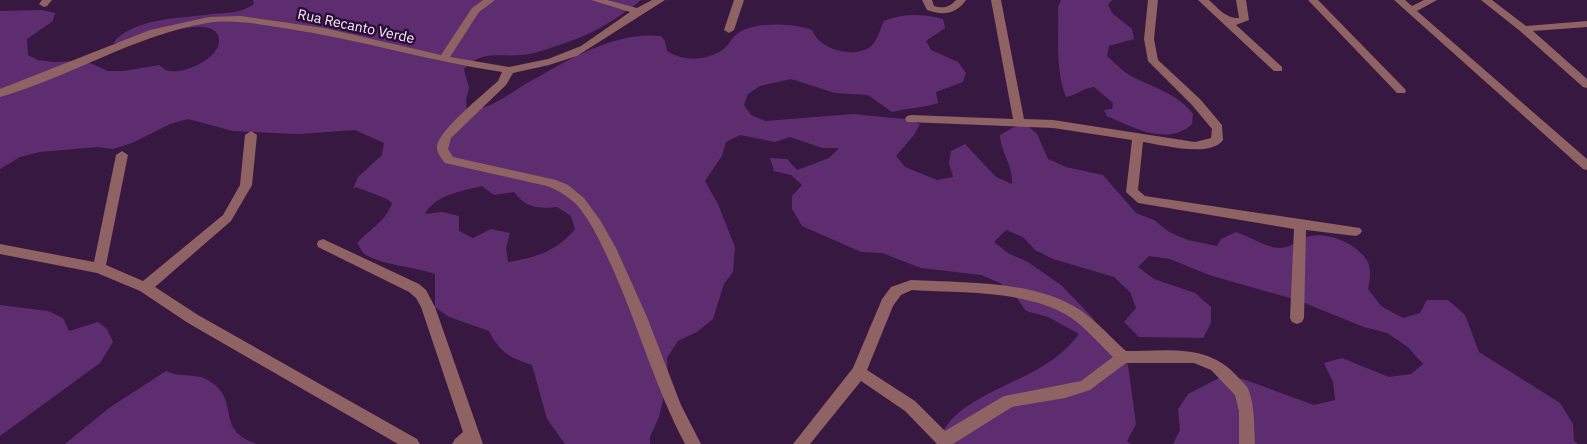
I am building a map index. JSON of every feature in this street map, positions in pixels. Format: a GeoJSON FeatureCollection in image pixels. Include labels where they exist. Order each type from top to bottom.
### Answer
{"type":"FeatureCollection","features":[{"type":"Feature","properties":{"kind":"street"},"geometry":{"type":"LineString","coordinates":[[444,59],[475,10],[490,0]]}},
{"type":"Feature","properties":{"kind":"street"},"geometry":{"type":"LineString","coordinates":[[596,0],[638,11]]}},
{"type":"Feature","properties":{"kind":"street"},"geometry":{"type":"LineString","coordinates":[[660,0],[638,11],[574,53],[553,61],[509,70],[502,83],[446,136],[442,146],[443,153],[449,160],[546,181],[578,197],[605,235],[672,402],[692,444]]}},
{"type":"Feature","properties":{"kind":"street"},"geometry":{"type":"LineString","coordinates":[[728,30],[739,0]]}},
{"type":"Feature","properties":{"kind":"street"},"geometry":{"type":"LineString","coordinates":[[927,0],[930,8],[945,11],[957,6],[961,0]]}},
{"type":"Feature","properties":{"kind":"street"},"geometry":{"type":"LineString","coordinates":[[996,0],[1019,121]]}},
{"type":"Feature","properties":{"kind":"street"},"geometry":{"type":"LineString","coordinates":[[911,119],[1019,121],[1205,146],[1217,140],[1218,128],[1196,102],[1153,61],[1149,39],[1153,0]]}},
{"type":"Feature","properties":{"kind":"street"},"geometry":{"type":"LineString","coordinates":[[1203,0],[1278,69]]}},
{"type":"Feature","properties":{"kind":"street"},"geometry":{"type":"LineString","coordinates":[[1221,18],[1236,22],[1244,20],[1241,0]]}},
{"type":"Feature","properties":{"kind":"street"},"geometry":{"type":"LineString","coordinates":[[1313,0],[1326,4],[1400,91]]}},
{"type":"Feature","properties":{"kind":"street"},"geometry":{"type":"LineString","coordinates":[[1399,0],[1587,166]]}},
{"type":"Feature","properties":{"kind":"street"},"geometry":{"type":"LineString","coordinates":[[1412,10],[1432,0]]}},
{"type":"Feature","properties":{"kind":"street"},"geometry":{"type":"LineString","coordinates":[[1486,0],[1524,29],[1586,83]]}},
{"type":"Feature","properties":{"kind":"street","name":"Rua Recanto Verde"},"geometry":{"type":"LineString","coordinates":[[0,93],[154,32],[210,20],[242,20],[324,31],[444,59],[509,70]]}},
{"type":"Feature","properties":{"kind":"street"},"geometry":{"type":"LineString","coordinates":[[1524,29],[1587,24]]}},
{"type":"Feature","properties":{"kind":"street"},"geometry":{"type":"LineString","coordinates":[[145,287],[227,218],[246,185],[251,135]]}},
{"type":"Feature","properties":{"kind":"street"},"geometry":{"type":"LineString","coordinates":[[1138,137],[1132,180],[1132,192],[1137,197],[1158,204],[1300,226],[1356,231]]}},
{"type":"Feature","properties":{"kind":"street"},"geometry":{"type":"LineString","coordinates":[[99,268],[122,155]]}},
{"type":"Feature","properties":{"kind":"street"},"geometry":{"type":"LineString","coordinates":[[1296,318],[1300,226]]}},
{"type":"Feature","properties":{"kind":"street"},"geometry":{"type":"LineString","coordinates":[[323,244],[414,288],[421,294],[428,308],[469,441]]}},
{"type":"Feature","properties":{"kind":"street"},"geometry":{"type":"LineString","coordinates":[[0,249],[99,268],[145,287],[193,319],[412,444]]}},
{"type":"Feature","properties":{"kind":"street"},"geometry":{"type":"LineString","coordinates":[[801,444],[859,372],[887,303],[896,291],[915,285],[1005,291],[1052,302],[1076,314],[1123,358]]}},
{"type":"Feature","properties":{"kind":"street"},"geometry":{"type":"LineString","coordinates":[[859,372],[910,406],[944,442],[1009,401],[1065,392],[1085,386],[1123,358],[1195,357],[1216,366],[1242,392],[1246,412],[1247,444]]}},
{"type":"Feature","properties":{"kind":"shaded area"},"geometry":{"type":"Polygon","coordinates":[[[253,0],[641,0],[605,25],[586,35],[549,49],[521,55],[490,56],[477,59],[464,69],[469,88],[466,100],[467,111],[476,110],[499,101],[576,56],[626,38],[661,36],[665,41],[667,51],[680,57],[701,58],[721,51],[735,36],[744,30],[774,24],[812,30],[816,37],[828,47],[845,52],[853,52],[862,51],[872,46],[884,21],[891,18],[913,15],[943,19],[945,28],[926,41],[931,50],[958,62],[966,73],[963,82],[936,92],[938,103],[892,112],[868,95],[835,93],[791,79],[760,86],[748,94],[744,105],[751,115],[765,121],[853,114],[904,119],[920,124],[914,135],[896,156],[905,167],[937,180],[953,177],[949,163],[951,151],[965,144],[996,177],[1012,184],[1011,171],[1002,148],[1000,135],[1012,128],[1026,124],[1037,134],[1048,159],[1066,167],[1103,175],[1136,213],[1154,220],[1169,232],[1188,240],[1217,246],[1221,239],[1236,232],[1263,244],[1283,248],[1318,235],[1342,240],[1362,254],[1368,262],[1370,278],[1368,289],[1381,306],[1403,318],[1420,313],[1427,300],[1448,300],[1465,315],[1479,352],[1560,403],[1573,424],[1574,441],[1578,444],[1173,444],[1180,430],[1178,409],[1188,394],[1221,377],[1243,379],[1314,405],[1335,400],[1333,382],[1324,363],[1342,358],[1389,377],[1411,374],[1423,364],[1408,347],[1387,333],[1364,327],[1297,300],[1209,275],[1170,259],[1149,256],[1138,267],[1154,279],[1195,293],[1211,307],[1211,323],[1203,338],[1139,337],[1124,322],[1136,308],[1130,292],[1114,277],[1053,259],[1035,250],[1023,237],[1006,230],[994,242],[1008,253],[1028,262],[1061,285],[1091,316],[1128,365],[1136,424],[1127,441],[1131,444],[935,444],[955,416],[985,395],[1035,371],[1051,361],[1066,349],[1079,334],[1048,317],[1026,311],[1016,297],[1000,283],[981,275],[921,268],[882,253],[861,252],[802,226],[792,209],[792,196],[802,185],[791,175],[774,171],[770,158],[787,159],[797,170],[829,158],[839,148],[822,148],[790,137],[775,142],[740,135],[726,142],[722,156],[705,181],[718,204],[735,247],[733,272],[724,284],[713,319],[697,332],[678,341],[667,358],[668,378],[659,417],[650,437],[650,444],[565,444],[547,419],[532,365],[506,353],[497,344],[489,331],[449,317],[435,307],[435,274],[390,264],[373,258],[365,254],[357,243],[382,220],[392,203],[387,199],[356,187],[353,189],[358,177],[382,155],[384,143],[355,130],[299,134],[233,131],[188,119],[170,124],[132,143],[113,149],[97,147],[40,152],[20,157],[0,169],[0,11],[42,10],[55,13],[53,21],[27,39],[28,55],[38,60],[52,62],[85,61],[108,71],[124,71],[159,65],[165,70],[176,71],[201,63],[214,52],[218,46],[219,39],[215,31],[206,27],[193,27],[128,43],[113,43],[121,35],[143,24],[169,19],[237,12],[254,4],[253,0]],[[482,186],[458,192],[435,202],[425,214],[442,212],[459,216],[459,231],[473,238],[491,229],[510,233],[506,248],[508,262],[536,256],[545,252],[561,243],[575,229],[571,216],[557,207],[544,208],[533,206],[523,201],[514,192],[494,195],[482,186]]]}},
{"type":"Feature","properties":{"kind":"shaded area"},"geometry":{"type":"Polygon","coordinates":[[[1061,0],[1112,0],[1108,5],[1112,13],[1132,29],[1134,39],[1109,46],[1107,56],[1128,74],[1180,101],[1193,114],[1192,124],[1182,131],[1172,134],[1150,133],[1107,116],[1104,110],[1112,109],[1113,103],[1094,87],[1066,97],[1060,75],[1058,53],[1058,7],[1061,0]]]}},
{"type":"Feature","properties":{"kind":"shaded area"},"geometry":{"type":"Polygon","coordinates":[[[0,305],[48,311],[63,318],[69,331],[98,322],[107,329],[113,342],[100,363],[0,436],[0,305]]]}},
{"type":"Feature","properties":{"kind":"shaded area"},"geometry":{"type":"Polygon","coordinates":[[[166,371],[200,377],[211,382],[220,390],[225,398],[231,424],[236,431],[244,438],[257,444],[65,444],[109,408],[166,371]]]}}]}
